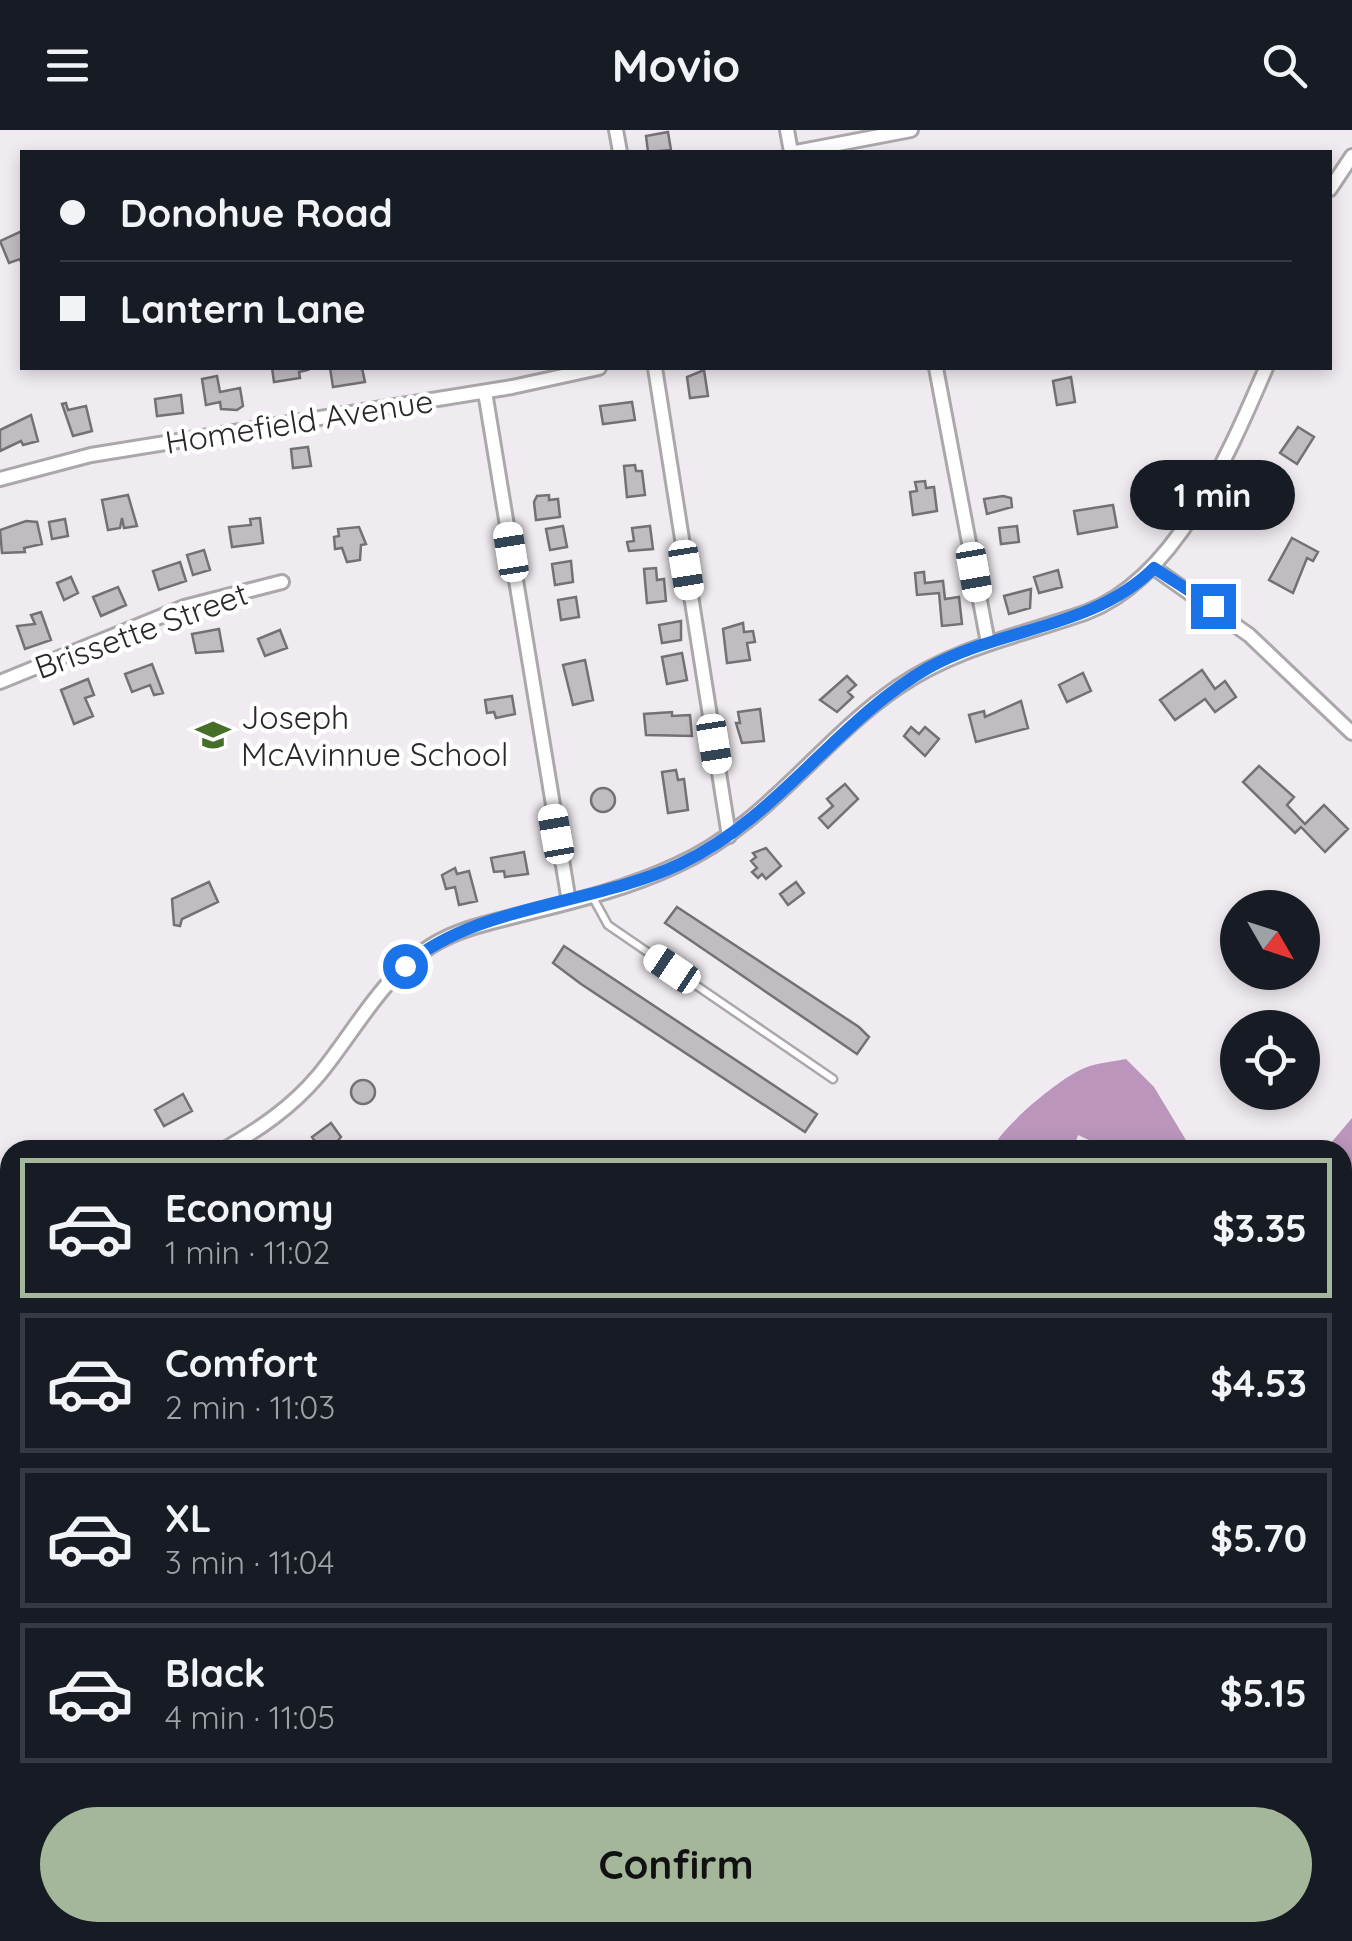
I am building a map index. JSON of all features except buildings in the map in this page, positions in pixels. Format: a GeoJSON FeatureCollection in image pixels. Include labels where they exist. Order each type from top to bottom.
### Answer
{"type":"FeatureCollection","features":[{"type":"Feature","properties":{"kind":"street"},"geometry":{"type":"LineString","coordinates":[[804,150],[911,130]]}},
{"type":"Feature","properties":{"kind":"street"},"geometry":{"type":"LineString","coordinates":[[1332,186],[1352,156]]}},
{"type":"Feature","properties":{"kind":"street","name":"Homefield Avenue"},"geometry":{"type":"LineString","coordinates":[[0,478],[92,455],[486,392],[590,370]]}},
{"type":"Feature","properties":{"kind":"street"},"geometry":{"type":"LineString","coordinates":[[655,370],[729,836]]}},
{"type":"Feature","properties":{"kind":"street"},"geometry":{"type":"LineString","coordinates":[[936,370],[988,643]]}},
{"type":"Feature","properties":{"kind":"street"},"geometry":{"type":"LineString","coordinates":[[237,1140],[298,1098],[383,990],[418,954],[469,928],[663,872],[729,836],[899,686],[942,661],[1109,602],[1154,568],[1208,484],[1265,370]]}},
{"type":"Feature","properties":{"kind":"street"},"geometry":{"type":"LineString","coordinates":[[486,392],[568,902]]}},
{"type":"Feature","properties":{"kind":"street"},"geometry":{"type":"LineString","coordinates":[[1154,568],[1249,635],[1352,733]]}},
{"type":"Feature","properties":{"kind":"street","name":"Brissette Street"},"geometry":{"type":"LineString","coordinates":[[0,682],[184,607],[282,582]]}},
{"type":"Feature","properties":{"kind":"lane"},"geometry":{"type":"LineString","coordinates":[[592,895],[608,925],[833,1079]]}},
{"type":"Feature","properties":{"kind":"shaded area"},"geometry":{"type":"Polygon","coordinates":[[[1126,1059],[1154,1087],[1186,1140],[1089,1140],[1078,1135],[1076,1140],[997,1140],[1044,1094],[1091,1066],[1126,1059]]]}},
{"type":"Feature","properties":{"kind":"shaded area"},"geometry":{"type":"Polygon","coordinates":[[[1352,1118],[1352,1140],[1333,1140],[1352,1118]]]}},
{"type":"Feature","properties":{"kind":"place","name":"Joseph McAvinnue School"},"geometry":{"type":"Point","coordinates":[213,735]}},
{"type":"Feature","properties":{"kind":"route"},"geometry":{"type":"LineString","coordinates":[[405,966],[453,934],[646,879],[700,854],[749,822],[883,698],[932,666],[1013,634],[1090,611],[1130,588],[1154,568],[1213,606]]}}]}
